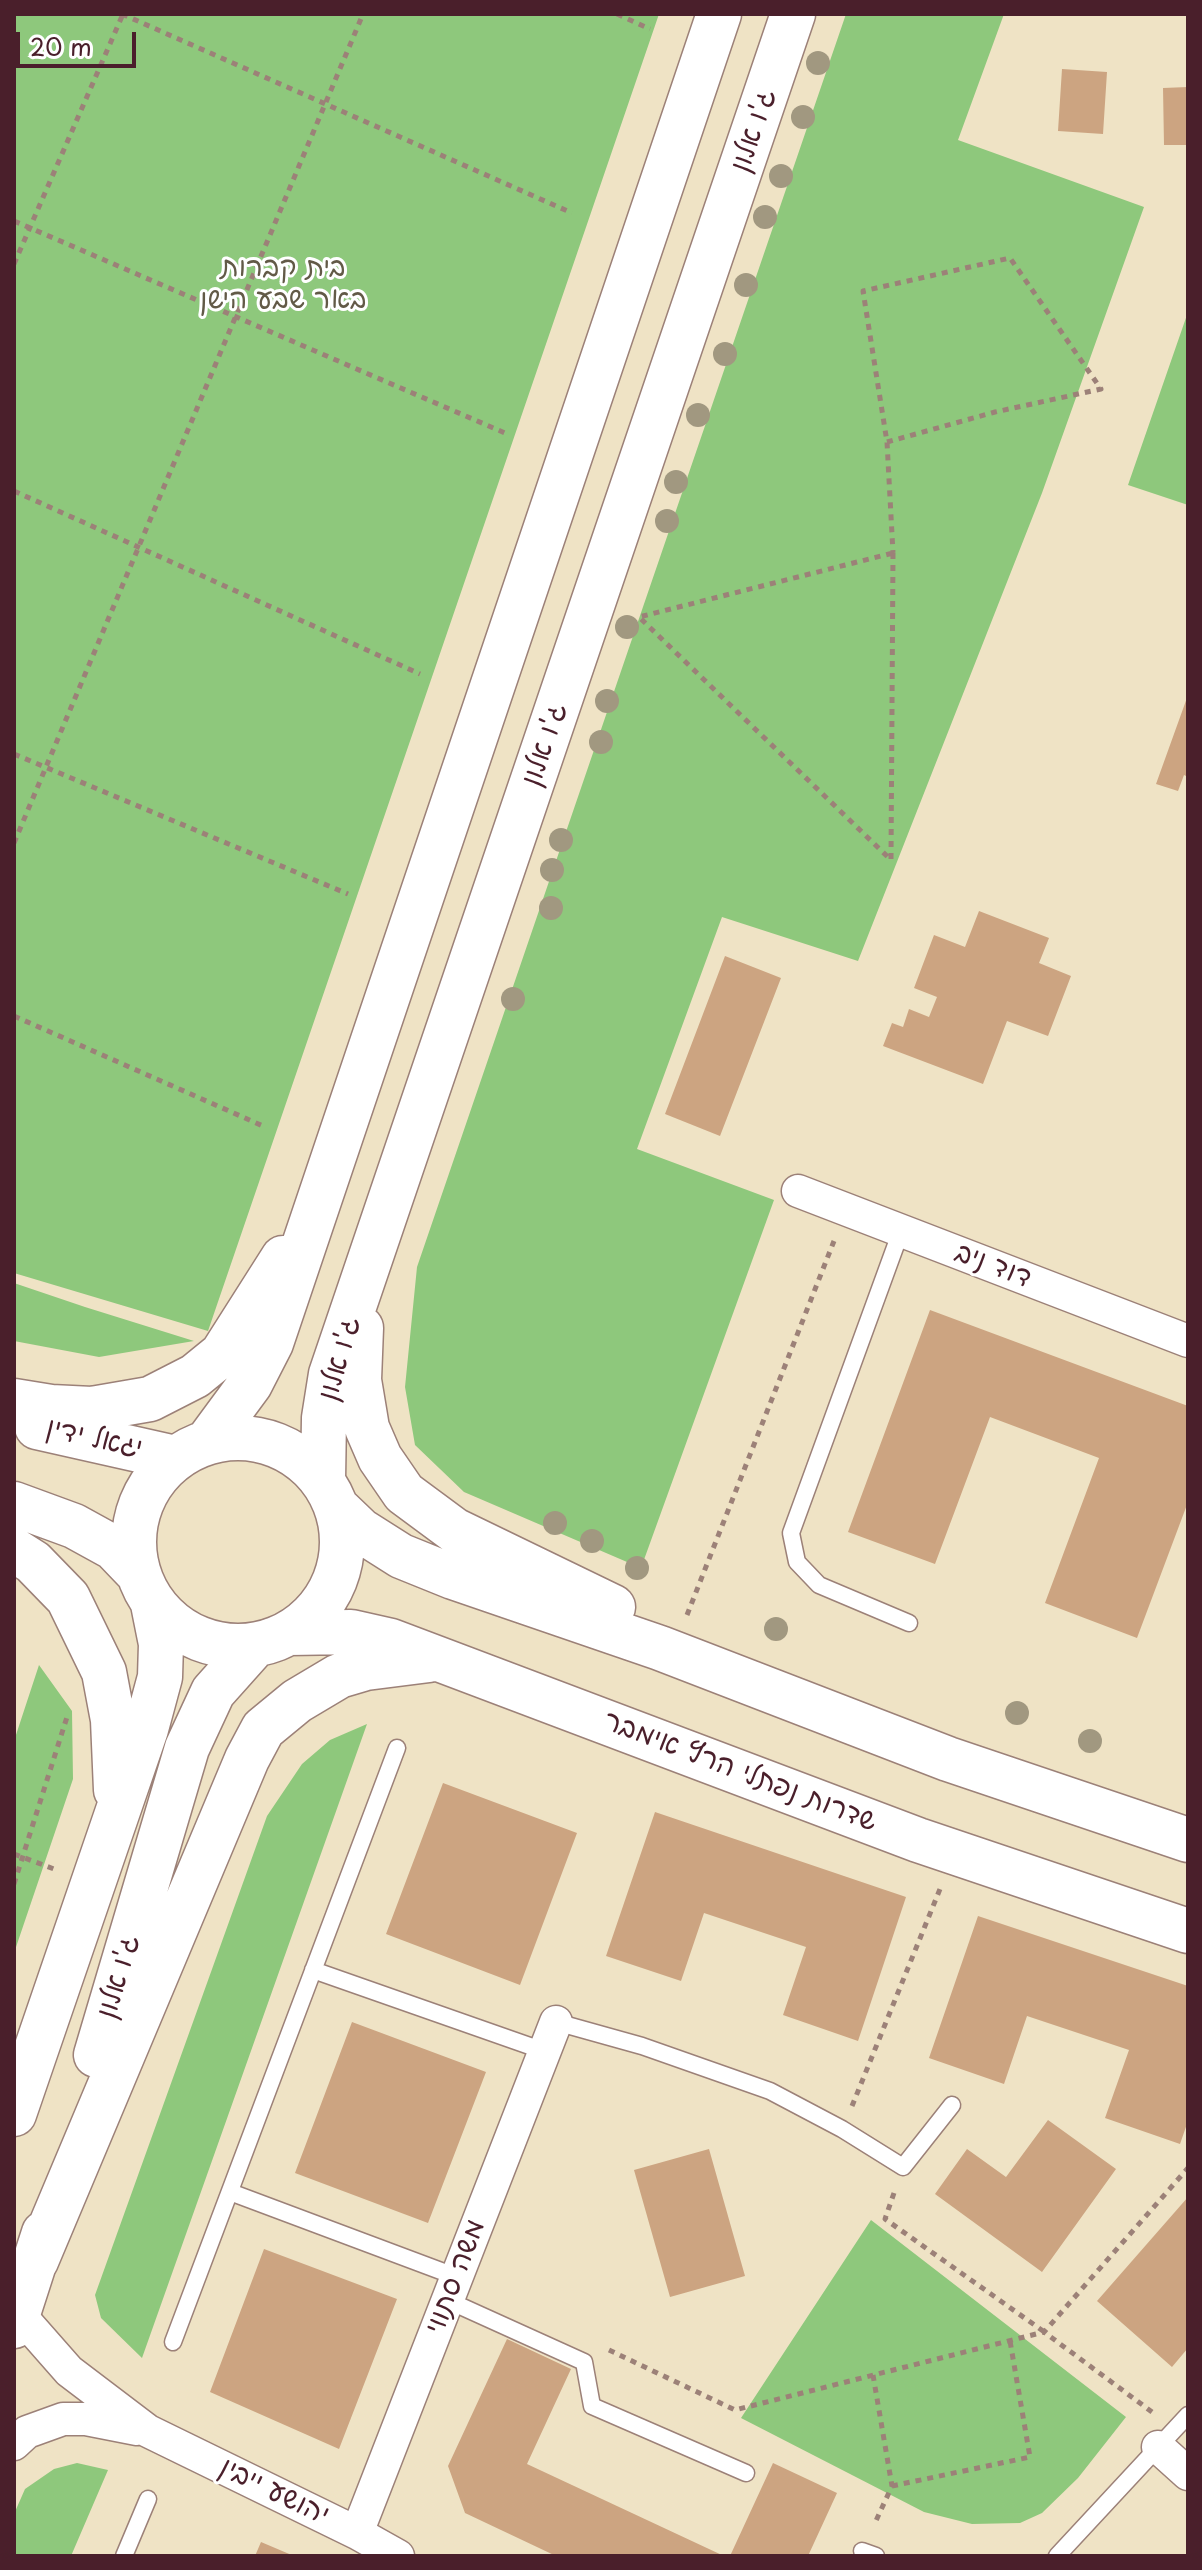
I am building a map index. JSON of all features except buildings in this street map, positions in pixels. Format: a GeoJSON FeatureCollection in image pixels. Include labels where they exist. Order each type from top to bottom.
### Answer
{"type":"FeatureCollection","features":[{"type":"Feature","properties":{"kind":"main road"},"geometry":{"type":"LineString","coordinates":[[145,1588],[133,1540],[138,1509],[153,1481],[192,1449],[250,1384],[271,1343],[719,14]]}},
{"type":"Feature","properties":{"kind":"main road","name":"ג'ו אלון"},"geometry":{"type":"LineString","coordinates":[[330,1494],[324,1418],[331,1374],[793,14]]}},
{"type":"Feature","properties":{"kind":"main road"},"geometry":{"type":"LineString","coordinates":[[14,1401],[92,1409],[150,1399],[195,1376],[222,1354],[321,1199]]}},
{"type":"Feature","properties":{"kind":"main road"},"geometry":{"type":"LineString","coordinates":[[363,1280],[359,1380],[367,1428],[380,1458],[404,1493],[454,1530],[849,1721]]}},
{"type":"Feature","properties":{"kind":"main road","name":"יגאל ידין"},"geometry":{"type":"LineString","coordinates":[[14,1419],[50,1431],[192,1449]]}},
{"type":"Feature","properties":{"kind":"main road"},"geometry":{"type":"LineString","coordinates":[[192,1449],[239,1437],[271,1442],[301,1457],[360,1530],[401,1556],[660,1648],[948,1759],[1188,1840]]}},
{"type":"Feature","properties":{"kind":"main road"},"geometry":{"type":"LineString","coordinates":[[14,1504],[74,1526],[114,1548],[174,1625],[199,1639],[226,1646],[272,1639],[317,1610],[336,1579],[342,1544],[330,1494]]}},
{"type":"Feature","properties":{"kind":"main road"},"geometry":{"type":"LineString","coordinates":[[14,1550],[33,1562],[68,1598],[104,1672],[113,1720],[117,1814]]}},
{"type":"Feature","properties":{"kind":"main road","name":"ג'ו אלון"},"geometry":{"type":"LineString","coordinates":[[14,2114],[146,1729],[160,1677],[161,1644],[145,1588]]}},
{"type":"Feature","properties":{"kind":"main road","name":"שדרות נפתלי הרץ אימבר"},"geometry":{"type":"LineString","coordinates":[[272,1639],[351,1632],[391,1641],[955,1852],[1188,1931]]}},
{"type":"Feature","properties":{"kind":"main road","name":"ג'ו אלון"},"geometry":{"type":"LineString","coordinates":[[16,2320],[187,1748],[213,1692],[272,1639]]}},
{"type":"Feature","properties":{"kind":"main road"},"geometry":{"type":"LineString","coordinates":[[36,2261],[247,1759],[263,1729],[297,1701],[339,1676],[366,1668],[439,1659]]}},
{"type":"Feature","properties":{"kind":"street","name":"דוד ניב"},"geometry":{"type":"LineString","coordinates":[[798,1191],[1188,1341]]}},
{"type":"Feature","properties":{"kind":"street","name":"משה סתווי"},"geometry":{"type":"LineString","coordinates":[[357,2533],[550,2036]]}},
{"type":"Feature","properties":{"kind":"street","name":"יהושע ייבין"},"geometry":{"type":"LineString","coordinates":[[16,2320],[69,2371],[148,2431],[398,2556]]}},
{"type":"Feature","properties":{"kind":"street","name":"יהושע ייבין"},"geometry":{"type":"LineString","coordinates":[[14,2444],[27,2432],[63,2419],[86,2419],[148,2431]]}},
{"type":"Feature","properties":{"kind":"street"},"geometry":{"type":"LineString","coordinates":[[1167,2438],[1188,2474]]}},
{"type":"Feature","properties":{"kind":"lane"},"geometry":{"type":"LineString","coordinates":[[901,1231],[791,1533],[797,1562],[819,1585],[909,1623]]}},
{"type":"Feature","properties":{"kind":"lane"},"geometry":{"type":"LineString","coordinates":[[173,2342],[397,1748]]}},
{"type":"Feature","properties":{"kind":"lane"},"geometry":{"type":"LineString","coordinates":[[313,1970],[550,2036],[642,2046],[770,2091],[842,2129],[903,2167],[952,2105]]}},
{"type":"Feature","properties":{"kind":"lane"},"geometry":{"type":"LineString","coordinates":[[230,2192],[452,2288],[584,2362],[592,2406],[746,2473]]}},
{"type":"Feature","properties":{"kind":"lane"},"geometry":{"type":"LineString","coordinates":[[1057,2556],[1188,2415]]}},
{"type":"Feature","properties":{"kind":"lane"},"geometry":{"type":"LineString","coordinates":[[124,2556],[148,2499]]}},
{"type":"Feature","properties":{"kind":"path"},"geometry":{"type":"LineString","coordinates":[[14,264],[123,14],[572,213]]}},
{"type":"Feature","properties":{"kind":"path"},"geometry":{"type":"LineString","coordinates":[[14,843],[363,14]]}},
{"type":"Feature","properties":{"kind":"path"},"geometry":{"type":"LineString","coordinates":[[617,14],[650,29]]}},
{"type":"Feature","properties":{"kind":"path"},"geometry":{"type":"LineString","coordinates":[[14,221],[505,433]]}},
{"type":"Feature","properties":{"kind":"path"},"geometry":{"type":"LineString","coordinates":[[887,442],[995,412],[1101,389],[1010,258],[863,291],[887,442],[893,553],[891,860],[639,617],[893,553]]}},
{"type":"Feature","properties":{"kind":"path"},"geometry":{"type":"LineString","coordinates":[[14,491],[420,674]]}},
{"type":"Feature","properties":{"kind":"path"},"geometry":{"type":"LineString","coordinates":[[14,754],[348,894]]}},
{"type":"Feature","properties":{"kind":"path"},"geometry":{"type":"LineString","coordinates":[[14,1016],[263,1126]]}},
{"type":"Feature","properties":{"kind":"path"},"geometry":{"type":"LineString","coordinates":[[678,1638],[846,1210]]}},
{"type":"Feature","properties":{"kind":"path"},"geometry":{"type":"LineString","coordinates":[[14,1884],[83,1670],[100,1662]]}},
{"type":"Feature","properties":{"kind":"path"},"geometry":{"type":"LineString","coordinates":[[842,2129],[955,1852]]}},
{"type":"Feature","properties":{"kind":"path"},"geometry":{"type":"LineString","coordinates":[[903,2167],[885,2219],[1044,2332],[1167,2438]]}},
{"type":"Feature","properties":{"kind":"path"},"geometry":{"type":"LineString","coordinates":[[596,2344],[735,2410],[1044,2332],[1188,2168]]}},
{"type":"Feature","properties":{"kind":"path"},"geometry":{"type":"LineString","coordinates":[[892,2486],[1030,2457],[1010,2341]]}},
{"type":"Feature","properties":{"kind":"path"},"geometry":{"type":"LineString","coordinates":[[869,2553],[892,2486],[873,2375]]}},
{"type":"Feature","properties":{"kind":"green space","name":"בית קברות באר שבע הישן"},"geometry":{"type":"Polygon","coordinates":[[[14,14],[659,14],[208,1331],[14,1273],[14,14]]]}},
{"type":"Feature","properties":{"kind":"green space"},"geometry":{"type":"Polygon","coordinates":[[[846,14],[1004,14],[958,140],[1144,207],[1042,493],[858,961],[722,917],[637,1149],[774,1200],[641,1568],[464,1492],[415,1445],[405,1387],[417,1267],[846,14]]]}},
{"type":"Feature","properties":{"kind":"green space"},"geometry":{"type":"Polygon","coordinates":[[[1188,312],[1188,505],[1128,485],[1188,312]]]}},
{"type":"Feature","properties":{"kind":"green space"},"geometry":{"type":"Polygon","coordinates":[[[14,1283],[194,1341],[99,1357],[14,1341],[14,1283]]]}},
{"type":"Feature","properties":{"kind":"green space"},"geometry":{"type":"Polygon","coordinates":[[[39,1665],[72,1711],[73,1779],[14,1953],[14,1741],[39,1665]]]}},
{"type":"Feature","properties":{"kind":"green space"},"geometry":{"type":"Polygon","coordinates":[[[367,1724],[142,2358],[101,2318],[95,2295],[267,1816],[302,1764],[330,1740],[367,1724]]]}},
{"type":"Feature","properties":{"kind":"green space"},"geometry":{"type":"Polygon","coordinates":[[[871,2220],[1126,2417],[1078,2478],[1042,2513],[1020,2523],[972,2524],[924,2512],[741,2418],[871,2220]]]}},
{"type":"Feature","properties":{"kind":"green space"},"geometry":{"type":"Polygon","coordinates":[[[77,2463],[108,2470],[71,2556],[14,2556],[14,2514],[25,2489],[54,2469],[77,2463]]]}}]}
